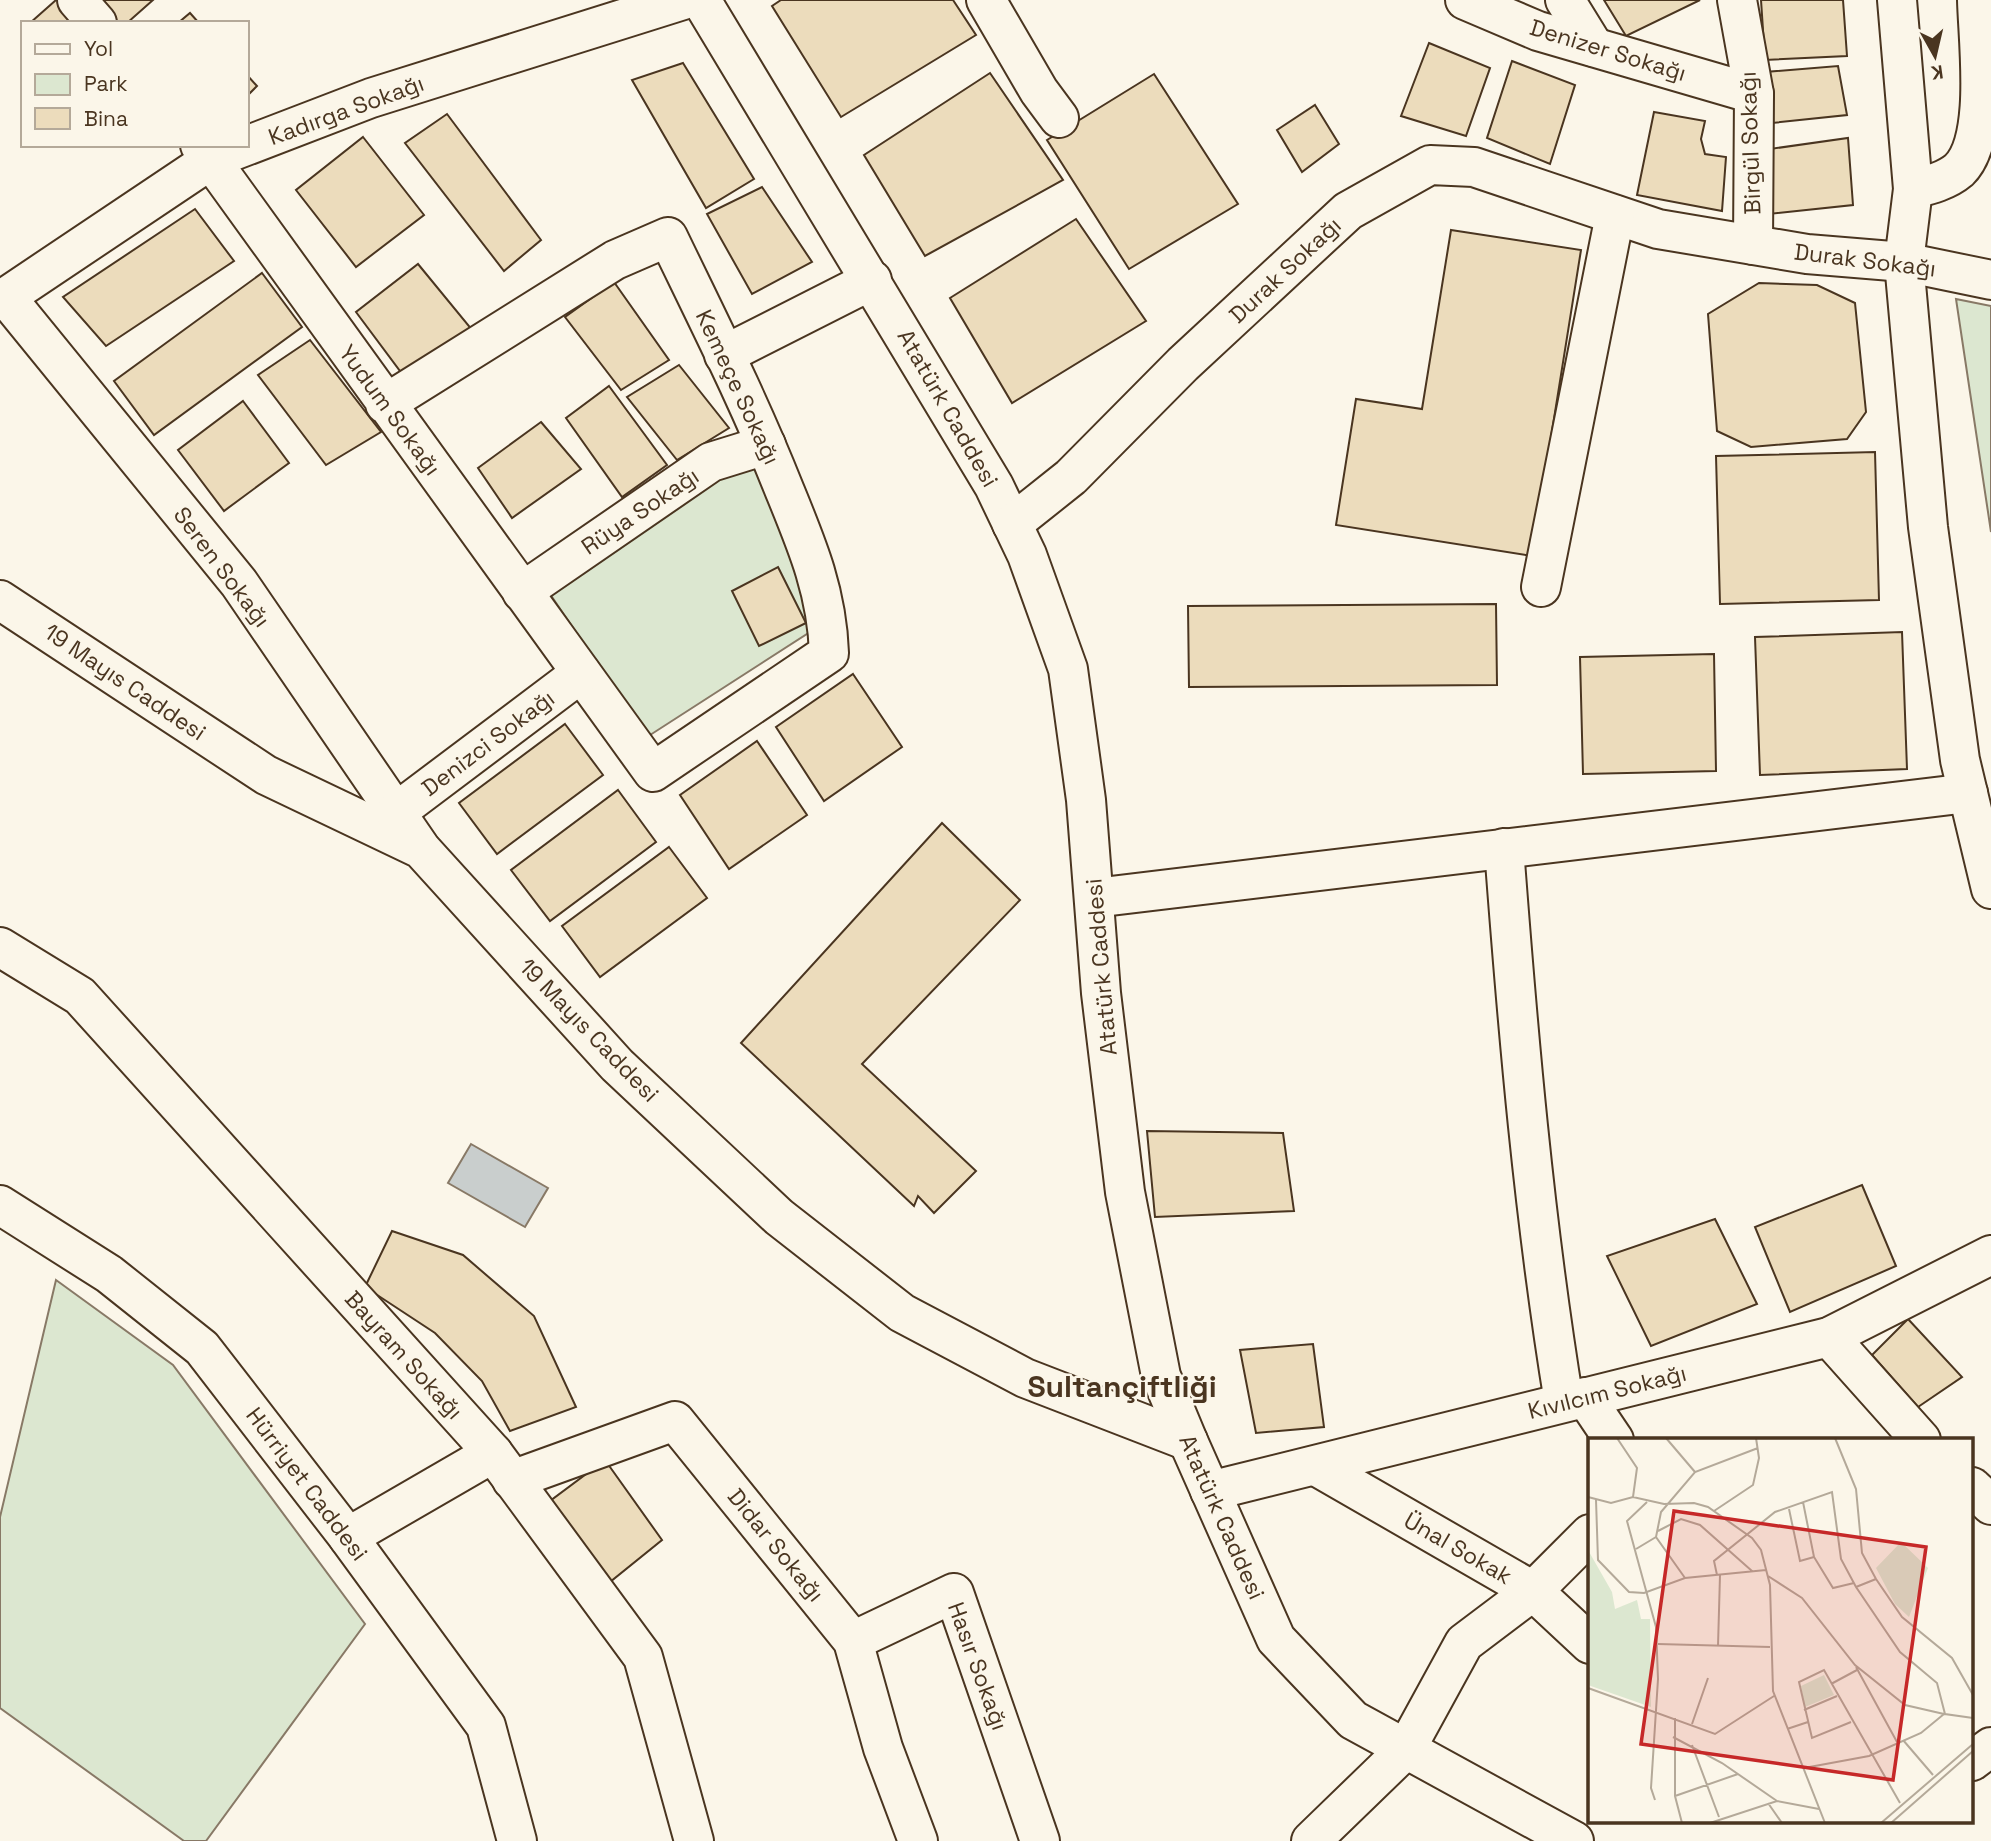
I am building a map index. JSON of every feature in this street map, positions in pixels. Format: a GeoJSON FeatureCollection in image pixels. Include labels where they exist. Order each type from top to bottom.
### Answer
{"type":"FeatureCollection","features":[{"type":"Feature","properties":{"kind":"street"},"geometry":{"type":"LineString","coordinates":[[77,0],[95,21]]}},
{"type":"Feature","properties":{"kind":"street","name":"Kadırga Sokağı"},"geometry":{"type":"LineString","coordinates":[[248,138],[683,0]]}},
{"type":"Feature","properties":{"kind":"street","name":"Atatürk Caddesi"},"geometry":{"type":"LineString","coordinates":[[701,0],[994,486],[1027,555],[1068,669],[1086,800],[1101,993],[1125,1192],[1161,1376],[1276,1639],[1353,1720],[1574,1841]]}},
{"type":"Feature","properties":{"kind":"street"},"geometry":{"type":"LineString","coordinates":[[986,0],[1038,91],[1059,118]]}},
{"type":"Feature","properties":{"kind":"street","name":"Denizer Sokağı"},"geometry":{"type":"LineString","coordinates":[[1465,0],[1538,31],[1754,94]]}},
{"type":"Feature","properties":{"kind":"street"},"geometry":{"type":"LineString","coordinates":[[1565,0],[1594,47]]}},
{"type":"Feature","properties":{"kind":"street","name":"Birgül Sokağı"},"geometry":{"type":"LineString","coordinates":[[1737,0],[1754,94],[1753,245]]}},
{"type":"Feature","properties":{"kind":"street"},"geometry":{"type":"LineString","coordinates":[[1897,0],[1913,189],[1904,262],[1928,527],[1960,760],[1991,889]]}},
{"type":"Feature","properties":{"kind":"street"},"geometry":{"type":"LineString","coordinates":[[1913,189],[1938,182],[1961,169],[1978,129],[1982,117],[1983,91],[1977,0]]}},
{"type":"Feature","properties":{"kind":"street","name":"Kadırga Sokağı"},"geometry":{"type":"LineString","coordinates":[[3,299],[206,152]]}},
{"type":"Feature","properties":{"kind":"street","name":"Yudum Sokağı"},"geometry":{"type":"LineString","coordinates":[[206,152],[385,404],[653,772]]}},
{"type":"Feature","properties":{"kind":"street","name":"Durak Sokağı"},"geometry":{"type":"LineString","coordinates":[[1012,524],[1071,477],[1183,364],[1349,211],[1430,165],[1474,167],[1658,229],[1807,254],[1904,262],[1991,280]]}},
{"type":"Feature","properties":{"kind":"street"},"geometry":{"type":"LineString","coordinates":[[1541,587],[1615,215]]}},
{"type":"Feature","properties":{"kind":"street","name":"Kemeçe Sokağı"},"geometry":{"type":"LineString","coordinates":[[385,404],[615,260],[668,237],[766,444],[818,575],[828,626],[829,653],[653,772]]}},
{"type":"Feature","properties":{"kind":"street"},"geometry":{"type":"LineString","coordinates":[[724,355],[872,280]]}},
{"type":"Feature","properties":{"kind":"street","name":"Seren Sokağı"},"geometry":{"type":"LineString","coordinates":[[3,299],[239,583],[421,849]]}},
{"type":"Feature","properties":{"kind":"street","name":"Rüya Sokağı"},"geometry":{"type":"LineString","coordinates":[[522,592],[711,463],[766,444]]}},
{"type":"Feature","properties":{"kind":"street","name":"19 Mayıs Caddesi"},"geometry":{"type":"LineString","coordinates":[[0,600],[266,775],[421,849],[617,1065],[779,1217],[902,1314],[1025,1378],[1188,1441]]}},
{"type":"Feature","properties":{"kind":"street","name":"Denizci Sokağı"},"geometry":{"type":"LineString","coordinates":[[395,813],[582,673]]}},
{"type":"Feature","properties":{"kind":"street"},"geometry":{"type":"LineString","coordinates":[[1094,898],[1968,793]]}},
{"type":"Feature","properties":{"kind":"street"},"geometry":{"type":"LineString","coordinates":[[1504,848],[1518,1034],[1549,1314],[1574,1400],[1612,1438]]}},
{"type":"Feature","properties":{"kind":"street","name":"Bayram Sokağı"},"geometry":{"type":"LineString","coordinates":[[0,947],[80,996],[503,1467],[643,1657],[694,1841]]}},
{"type":"Feature","properties":{"kind":"street","name":"Hürriyet Caddesi"},"geometry":{"type":"LineString","coordinates":[[0,1205],[109,1274],[202,1348],[348,1537],[486,1726],[517,1841]]}},
{"type":"Feature","properties":{"kind":"street","name":"Kıvılcım Sokağı"},"geometry":{"type":"LineString","coordinates":[[1210,1490],[1316,1466],[1829,1337],[1991,1255]]}},
{"type":"Feature","properties":{"kind":"street"},"geometry":{"type":"LineString","coordinates":[[1829,1337],[1919,1438]]}},
{"type":"Feature","properties":{"kind":"street","name":"Didar Sokağı"},"geometry":{"type":"LineString","coordinates":[[503,1467],[675,1421],[853,1641],[883,1748],[918,1841]]}},
{"type":"Feature","properties":{"kind":"street","name":"Ünal Sokak"},"geometry":{"type":"LineString","coordinates":[[1316,1466],[1533,1591],[1588,1642]]}},
{"type":"Feature","properties":{"kind":"street"},"geometry":{"type":"LineString","coordinates":[[348,1537],[503,1467]]}},
{"type":"Feature","properties":{"kind":"street"},"geometry":{"type":"LineString","coordinates":[[1974,1489],[1991,1505]]}},
{"type":"Feature","properties":{"kind":"street"},"geometry":{"type":"LineString","coordinates":[[1311,1841],[1406,1749],[1464,1643],[1533,1591],[1588,1536]]}},
{"type":"Feature","properties":{"kind":"street","name":"Hasır Sokağı"},"geometry":{"type":"LineString","coordinates":[[853,1641],[954,1593],[1040,1841]]}},
{"type":"Feature","properties":{"kind":"street"},"geometry":{"type":"LineString","coordinates":[[1974,1759],[1991,1747]]}},
{"type":"Feature","properties":{"kind":"green space"},"geometry":{"type":"Polygon","coordinates":[[[1956,299],[1991,306],[1991,532],[1956,299]]]}},
{"type":"Feature","properties":{"kind":"green space"},"geometry":{"type":"Polygon","coordinates":[[[760,465],[768,477],[813,630],[647,737],[548,591],[703,479],[760,465]]]}},
{"type":"Feature","properties":{"kind":"green space"},"geometry":{"type":"Polygon","coordinates":[[[56,1280],[173,1365],[365,1624],[206,1841],[184,1841],[0,1708],[0,1517],[56,1280]]]}},
{"type":"Feature","properties":{"kind":"shaded area"},"geometry":{"type":"Polygon","coordinates":[[[471,1144],[548,1188],[525,1227],[448,1183],[471,1144]]]}},
{"type":"Feature","properties":{"kind":"building"},"geometry":{"type":"Polygon","coordinates":[[[56,0],[61,0],[79,21],[32,21],[56,0]]]}},
{"type":"Feature","properties":{"kind":"building"},"geometry":{"type":"Polygon","coordinates":[[[88,0],[153,0],[129,21],[107,21],[88,0]]]}},
{"type":"Feature","properties":{"kind":"building"},"geometry":{"type":"Polygon","coordinates":[[[781,0],[953,0],[976,35],[841,117],[772,6],[781,0]]]}},
{"type":"Feature","properties":{"kind":"building"},"geometry":{"type":"Polygon","coordinates":[[[1604,0],[1700,0],[1626,36],[1604,0]]]}},
{"type":"Feature","properties":{"kind":"building"},"geometry":{"type":"Polygon","coordinates":[[[1761,0],[1843,0],[1847,56],[1765,60],[1761,0]]]}},
{"type":"Feature","properties":{"kind":"building"},"geometry":{"type":"Polygon","coordinates":[[[190,13],[197,21],[180,21],[190,13]]]}},
{"type":"Feature","properties":{"kind":"building"},"geometry":{"type":"Polygon","coordinates":[[[1429,43],[1490,68],[1466,136],[1401,116],[1429,43]]]}},
{"type":"Feature","properties":{"kind":"building"},"geometry":{"type":"Polygon","coordinates":[[[1512,61],[1575,85],[1550,164],[1487,138],[1512,61]]]}},
{"type":"Feature","properties":{"kind":"building"},"geometry":{"type":"Polygon","coordinates":[[[683,63],[754,179],[706,208],[632,80],[683,63]]]}},
{"type":"Feature","properties":{"kind":"building"},"geometry":{"type":"Polygon","coordinates":[[[1838,66],[1847,115],[1772,123],[1765,72],[1838,66]]]}},
{"type":"Feature","properties":{"kind":"building"},"geometry":{"type":"Polygon","coordinates":[[[990,73],[1063,180],[925,256],[864,155],[990,73]]]}},
{"type":"Feature","properties":{"kind":"building"},"geometry":{"type":"Polygon","coordinates":[[[1154,74],[1238,204],[1129,269],[1047,140],[1154,74]]]}},
{"type":"Feature","properties":{"kind":"building"},"geometry":{"type":"Polygon","coordinates":[[[248,76],[257,86],[248,95],[248,76]]]}},
{"type":"Feature","properties":{"kind":"building"},"geometry":{"type":"Polygon","coordinates":[[[1315,105],[1339,144],[1302,172],[1277,130],[1315,105]]]}},
{"type":"Feature","properties":{"kind":"building"},"geometry":{"type":"Polygon","coordinates":[[[1654,112],[1705,121],[1701,139],[1705,154],[1726,157],[1722,211],[1637,195],[1654,112]]]}},
{"type":"Feature","properties":{"kind":"building"},"geometry":{"type":"Polygon","coordinates":[[[447,114],[541,240],[504,271],[405,143],[447,114]]]}},
{"type":"Feature","properties":{"kind":"building"},"geometry":{"type":"Polygon","coordinates":[[[363,137],[424,215],[356,267],[296,190],[363,137]]]}},
{"type":"Feature","properties":{"kind":"building"},"geometry":{"type":"Polygon","coordinates":[[[1848,138],[1853,205],[1769,214],[1763,150],[1848,138]]]}},
{"type":"Feature","properties":{"kind":"building"},"geometry":{"type":"Polygon","coordinates":[[[762,187],[812,262],[752,294],[707,214],[762,187]]]}},
{"type":"Feature","properties":{"kind":"building"},"geometry":{"type":"Polygon","coordinates":[[[195,209],[234,261],[106,346],[63,297],[195,209]]]}},
{"type":"Feature","properties":{"kind":"building"},"geometry":{"type":"Polygon","coordinates":[[[1076,219],[1146,321],[1012,403],[950,298],[1076,219]]]}},
{"type":"Feature","properties":{"kind":"building"},"geometry":{"type":"Polygon","coordinates":[[[1451,230],[1581,250],[1532,556],[1336,525],[1356,399],[1422,409],[1451,230]]]}},
{"type":"Feature","properties":{"kind":"building"},"geometry":{"type":"Polygon","coordinates":[[[418,264],[473,331],[406,379],[356,312],[418,264]]]}},
{"type":"Feature","properties":{"kind":"building"},"geometry":{"type":"Polygon","coordinates":[[[262,273],[302,327],[154,435],[114,381],[262,273]]]}},
{"type":"Feature","properties":{"kind":"building"},"geometry":{"type":"Polygon","coordinates":[[[614,282],[669,360],[621,390],[565,317],[614,282]]]}},
{"type":"Feature","properties":{"kind":"building"},"geometry":{"type":"Polygon","coordinates":[[[1759,283],[1817,285],[1855,303],[1866,412],[1847,439],[1751,447],[1717,431],[1708,314],[1759,283]]]}},
{"type":"Feature","properties":{"kind":"building"},"geometry":{"type":"Polygon","coordinates":[[[310,340],[381,432],[326,465],[258,375],[310,340]]]}},
{"type":"Feature","properties":{"kind":"building"},"geometry":{"type":"Polygon","coordinates":[[[679,365],[729,428],[677,460],[627,397],[679,365]]]}},
{"type":"Feature","properties":{"kind":"building"},"geometry":{"type":"Polygon","coordinates":[[[609,386],[667,465],[622,497],[566,418],[609,386]]]}},
{"type":"Feature","properties":{"kind":"building"},"geometry":{"type":"Polygon","coordinates":[[[243,401],[289,463],[224,511],[178,450],[243,401]]]}},
{"type":"Feature","properties":{"kind":"building"},"geometry":{"type":"Polygon","coordinates":[[[541,422],[581,469],[512,518],[478,468],[541,422]]]}},
{"type":"Feature","properties":{"kind":"building"},"geometry":{"type":"Polygon","coordinates":[[[1875,452],[1879,600],[1720,604],[1716,456],[1875,452]]]}},
{"type":"Feature","properties":{"kind":"building"},"geometry":{"type":"Polygon","coordinates":[[[778,567],[806,623],[759,646],[732,591],[778,567]]]}},
{"type":"Feature","properties":{"kind":"building"},"geometry":{"type":"Polygon","coordinates":[[[1496,604],[1497,685],[1189,687],[1188,606],[1496,604]]]}},
{"type":"Feature","properties":{"kind":"building"},"geometry":{"type":"Polygon","coordinates":[[[1902,632],[1907,769],[1760,775],[1755,637],[1902,632]]]}},
{"type":"Feature","properties":{"kind":"building"},"geometry":{"type":"Polygon","coordinates":[[[1714,654],[1716,771],[1583,774],[1580,657],[1714,654]]]}},
{"type":"Feature","properties":{"kind":"building"},"geometry":{"type":"Polygon","coordinates":[[[853,674],[902,747],[824,801],[776,727],[853,674]]]}},
{"type":"Feature","properties":{"kind":"building"},"geometry":{"type":"Polygon","coordinates":[[[565,724],[603,775],[497,854],[459,803],[565,724]]]}},
{"type":"Feature","properties":{"kind":"building"},"geometry":{"type":"Polygon","coordinates":[[[757,741],[807,815],[729,869],[680,795],[757,741]]]}},
{"type":"Feature","properties":{"kind":"building"},"geometry":{"type":"Polygon","coordinates":[[[618,790],[656,842],[550,921],[511,870],[618,790]]]}},
{"type":"Feature","properties":{"kind":"building"},"geometry":{"type":"Polygon","coordinates":[[[942,823],[1020,900],[862,1064],[976,1171],[934,1213],[918,1196],[914,1206],[741,1043],[942,823]]]}},
{"type":"Feature","properties":{"kind":"building"},"geometry":{"type":"Polygon","coordinates":[[[669,847],[707,898],[600,977],[562,926],[669,847]]]}},
{"type":"Feature","properties":{"kind":"building"},"geometry":{"type":"Polygon","coordinates":[[[1147,1131],[1283,1133],[1294,1211],[1155,1217],[1147,1131]]]}},
{"type":"Feature","properties":{"kind":"building"},"geometry":{"type":"Polygon","coordinates":[[[1862,1185],[1896,1266],[1790,1312],[1755,1227],[1862,1185]]]}},
{"type":"Feature","properties":{"kind":"building"},"geometry":{"type":"Polygon","coordinates":[[[1715,1219],[1757,1304],[1651,1346],[1607,1256],[1715,1219]]]}},
{"type":"Feature","properties":{"kind":"building"},"geometry":{"type":"Polygon","coordinates":[[[392,1231],[463,1255],[534,1316],[576,1407],[510,1431],[482,1381],[435,1333],[365,1287],[392,1231]]]}},
{"type":"Feature","properties":{"kind":"building"},"geometry":{"type":"Polygon","coordinates":[[[1908,1319],[1962,1377],[1918,1407],[1872,1355],[1908,1319]]]}},
{"type":"Feature","properties":{"kind":"building"},"geometry":{"type":"Polygon","coordinates":[[[1313,1344],[1324,1427],[1256,1433],[1240,1350],[1313,1344]]]}},
{"type":"Feature","properties":{"kind":"building"},"geometry":{"type":"Polygon","coordinates":[[[605,1460],[662,1540],[605,1586],[542,1507],[605,1460]]]}},
{"type":"Feature","properties":{"kind":"district","name":"Sultançiftliği"},"geometry":{"type":"Point","coordinates":[1122,1386]}}]}
